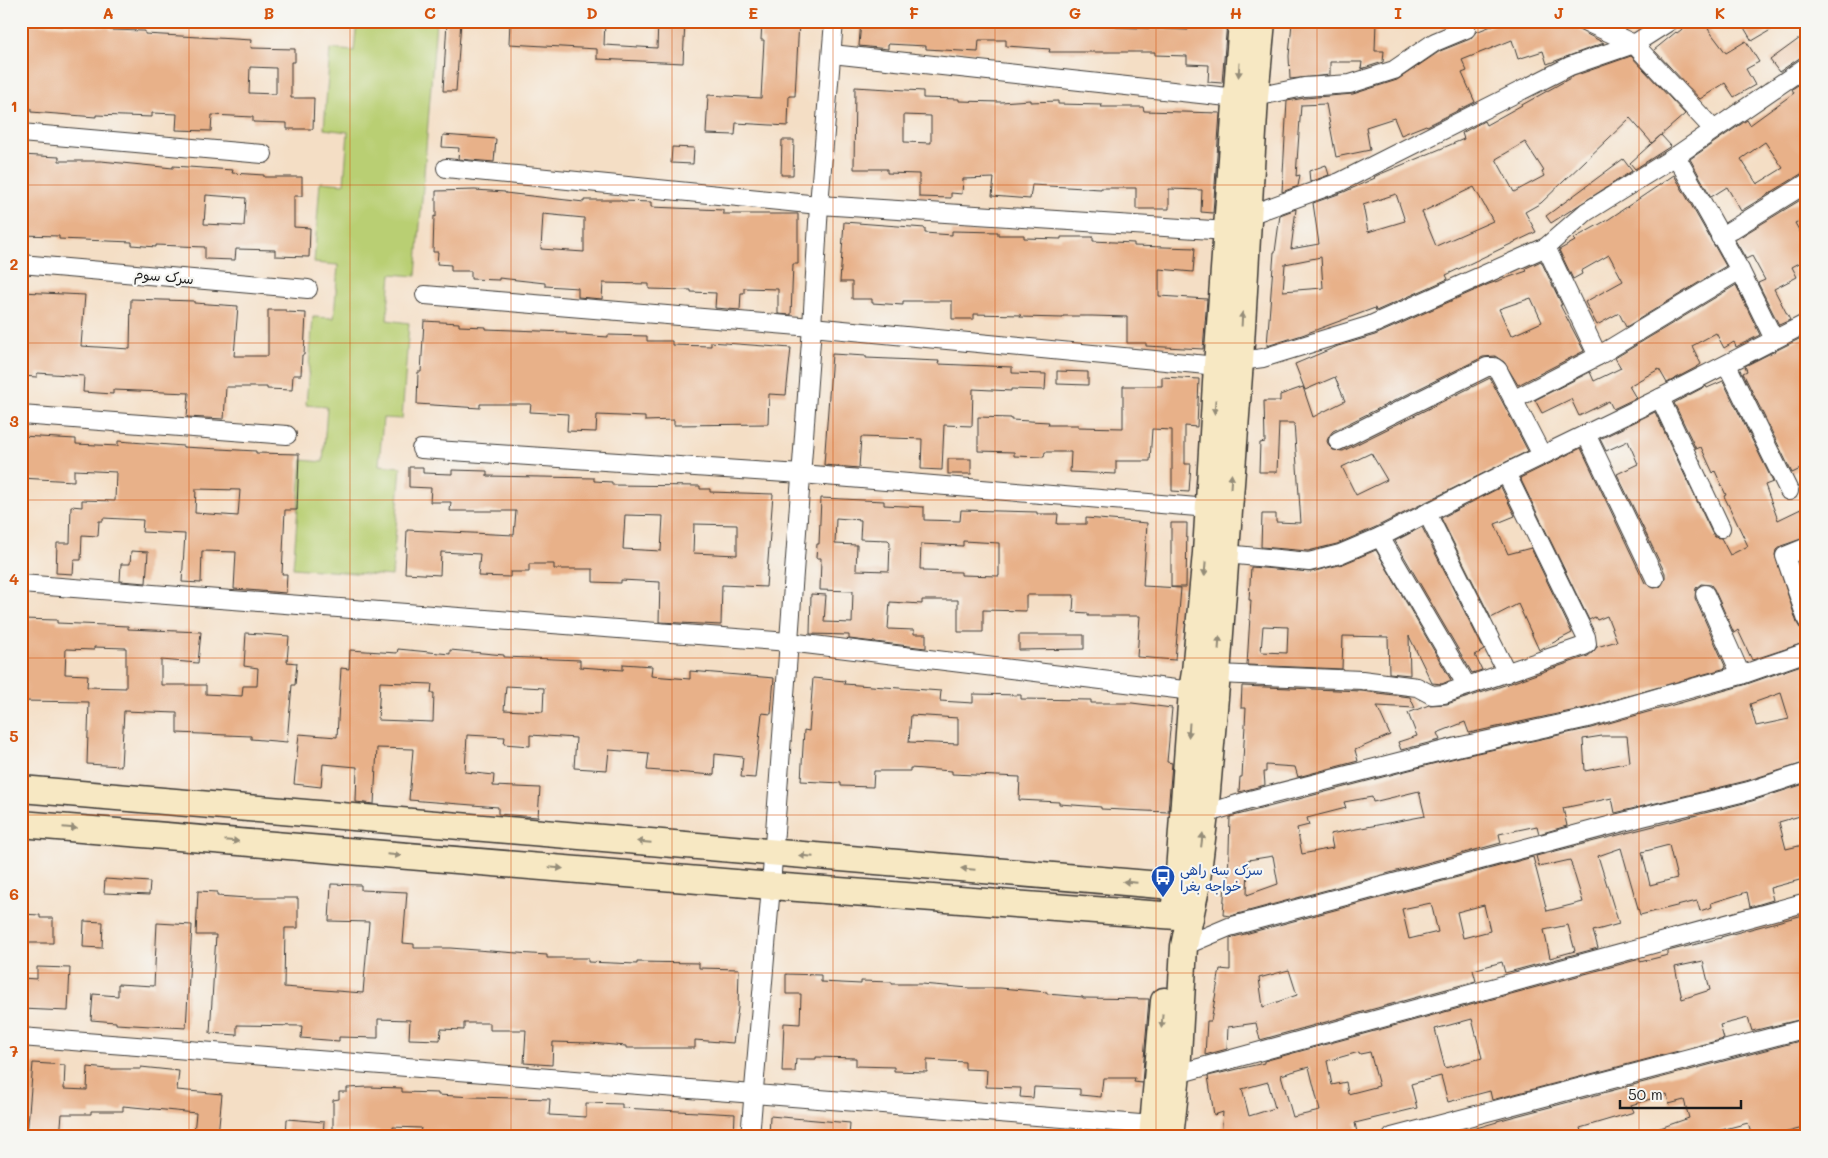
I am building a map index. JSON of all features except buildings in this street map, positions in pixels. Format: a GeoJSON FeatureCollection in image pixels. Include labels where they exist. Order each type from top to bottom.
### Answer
{"type":"FeatureCollection","features":[{"type":"Feature","properties":{"kind":"main road"},"geometry":{"type":"LineString","coordinates":[[1187,887],[1192,691],[1196,672],[1208,508],[1248,215],[1246,98],[1242,21]]}},
{"type":"Feature","properties":{"kind":"main road"},"geometry":{"type":"LineString","coordinates":[[1158,1133],[1181,916],[1205,814],[1226,554],[1229,363],[1228,232],[1246,98],[1262,21]]}},
{"type":"Feature","properties":{"kind":"main road"},"geometry":{"type":"LineString","coordinates":[[21,789],[1187,887]]}},
{"type":"Feature","properties":{"kind":"main road"},"geometry":{"type":"LineString","coordinates":[[121,832],[123,798]]}},
{"type":"Feature","properties":{"kind":"main road"},"geometry":{"type":"LineString","coordinates":[[185,837],[187,804]]}},
{"type":"Feature","properties":{"kind":"main road"},"geometry":{"type":"LineString","coordinates":[[21,824],[771,886],[1181,916]]}},
{"type":"Feature","properties":{"kind":"main road"},"geometry":{"type":"LineString","coordinates":[[1158,1133],[1177,1074],[1184,946],[1181,916]]}},
{"type":"Feature","properties":{"kind":"street"},"geometry":{"type":"LineString","coordinates":[[750,1137],[774,853],[819,205],[834,21]]}},
{"type":"Feature","properties":{"kind":"street"},"geometry":{"type":"LineString","coordinates":[[832,54],[1246,98],[1304,86],[1350,84],[1394,70],[1435,42],[1466,29],[1465,21]]}},
{"type":"Feature","properties":{"kind":"street"},"geometry":{"type":"LineString","coordinates":[[1584,21],[1634,44],[1713,129]]}},
{"type":"Feature","properties":{"kind":"street"},"geometry":{"type":"LineString","coordinates":[[1248,215],[1340,182],[1570,66],[1634,44],[1670,21]]}},
{"type":"Feature","properties":{"kind":"street"},"geometry":{"type":"LineString","coordinates":[[425,295],[1229,363],[1263,358],[1371,325],[1546,247],[1586,212],[1676,156],[1807,66]]}},
{"type":"Feature","properties":{"kind":"street"},"geometry":{"type":"LineString","coordinates":[[21,133],[263,154]]}},
{"type":"Feature","properties":{"kind":"street"},"geometry":{"type":"LineString","coordinates":[[1676,156],[1740,270],[1774,339]]}},
{"type":"Feature","properties":{"kind":"street"},"geometry":{"type":"LineString","coordinates":[[446,168],[819,205],[1228,232]]}},
{"type":"Feature","properties":{"kind":"street"},"geometry":{"type":"LineString","coordinates":[[1720,237],[1807,183]]}},
{"type":"Feature","properties":{"kind":"street"},"geometry":{"type":"LineString","coordinates":[[1546,247],[1598,356]]}},
{"type":"Feature","properties":{"kind":"street","name":"سرک سوم"},"geometry":{"type":"LineString","coordinates":[[21,264],[308,289]]}},
{"type":"Feature","properties":{"kind":"street"},"geometry":{"type":"LineString","coordinates":[[1513,400],[1598,356],[1740,270]]}},
{"type":"Feature","properties":{"kind":"street"},"geometry":{"type":"LineString","coordinates":[[1226,554],[1309,562],[1340,554],[1380,538],[1542,455],[1727,365],[1807,323]]}},
{"type":"Feature","properties":{"kind":"street"},"geometry":{"type":"LineString","coordinates":[[1727,365],[1789,491]]}},
{"type":"Feature","properties":{"kind":"street"},"geometry":{"type":"LineString","coordinates":[[1338,441],[1487,367],[1494,367],[1498,370],[1542,455]]}},
{"type":"Feature","properties":{"kind":"street"},"geometry":{"type":"LineString","coordinates":[[1660,398],[1721,528]]}},
{"type":"Feature","properties":{"kind":"street"},"geometry":{"type":"LineString","coordinates":[[21,415],[287,436]]}},
{"type":"Feature","properties":{"kind":"street"},"geometry":{"type":"LineString","coordinates":[[1586,434],[1655,578]]}},
{"type":"Feature","properties":{"kind":"street"},"geometry":{"type":"LineString","coordinates":[[421,449],[801,474],[1208,508]]}},
{"type":"Feature","properties":{"kind":"street"},"geometry":{"type":"LineString","coordinates":[[1217,674],[1362,680],[1418,687],[1432,695],[1444,694],[1587,644],[1582,629],[1506,473]]}},
{"type":"Feature","properties":{"kind":"street"},"geometry":{"type":"LineString","coordinates":[[1427,513],[1507,672]]}},
{"type":"Feature","properties":{"kind":"street"},"geometry":{"type":"LineString","coordinates":[[1380,538],[1467,686]]}},
{"type":"Feature","properties":{"kind":"street"},"geometry":{"type":"LineString","coordinates":[[1807,547],[1785,556],[1807,620]]}},
{"type":"Feature","properties":{"kind":"street"},"geometry":{"type":"LineString","coordinates":[[21,584],[789,642],[1192,691]]}},
{"type":"Feature","properties":{"kind":"street"},"geometry":{"type":"LineString","coordinates":[[1705,594],[1741,676]]}},
{"type":"Feature","properties":{"kind":"street"},"geometry":{"type":"LineString","coordinates":[[1205,814],[1250,800],[1457,747],[1588,718],[1741,676],[1807,652]]}},
{"type":"Feature","properties":{"kind":"street"},"geometry":{"type":"LineString","coordinates":[[1184,946],[1229,927],[1642,817],[1749,791],[1807,772]]}},
{"type":"Feature","properties":{"kind":"street"},"geometry":{"type":"LineString","coordinates":[[1177,1074],[1807,902]]}},
{"type":"Feature","properties":{"kind":"street"},"geometry":{"type":"LineString","coordinates":[[1392,1137],[1807,1028]]}},
{"type":"Feature","properties":{"kind":"street"},"geometry":{"type":"LineString","coordinates":[[21,1037],[754,1093],[1158,1133]]}},
{"type":"Feature","properties":{"kind":"green space"},"geometry":{"type":"Polygon","coordinates":[[[357,21],[436,21],[416,276],[391,274],[387,320],[409,323],[402,419],[383,418],[379,465],[401,467],[392,576],[293,568],[302,460],[323,462],[327,407],[306,405],[313,317],[334,318],[338,265],[314,263],[320,182],[344,184],[348,132],[324,129],[330,49],[354,51],[357,21]]]}},
{"type":"Feature","properties":{"kind":"place","name":"سرک سه راهی خواجه بغرا"},"geometry":{"type":"Point","coordinates":[1163,898]}}]}
